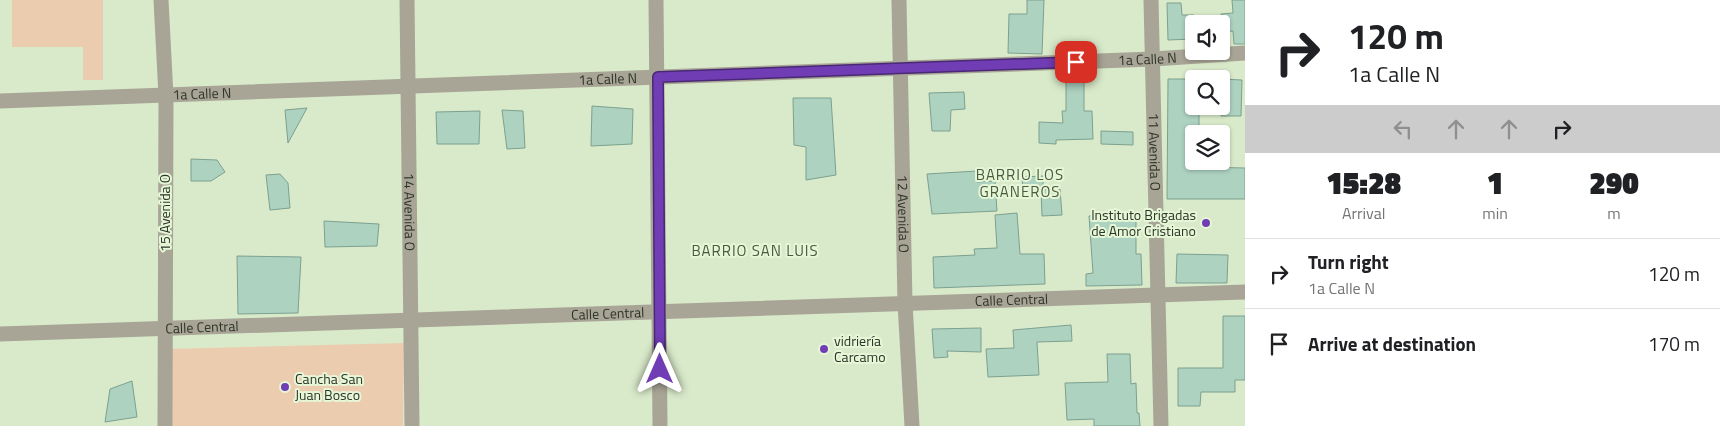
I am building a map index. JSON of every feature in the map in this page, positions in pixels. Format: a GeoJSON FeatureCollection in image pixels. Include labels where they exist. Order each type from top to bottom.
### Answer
{"type":"FeatureCollection","features":[{"type":"Feature","properties":{"kind":"street","name":"15 Avenida O"},"geometry":{"type":"LineString","coordinates":[[162,0],[166,96],[165,426]]}},
{"type":"Feature","properties":{"kind":"street","name":"14 Avenida O"},"geometry":{"type":"LineString","coordinates":[[407,0],[409,320],[412,426]]}},
{"type":"Feature","properties":{"kind":"street"},"geometry":{"type":"LineString","coordinates":[[656,0],[660,426]]}},
{"type":"Feature","properties":{"kind":"street","name":"12 Avenida O"},"geometry":{"type":"LineString","coordinates":[[899,0],[905,303],[912,426]]}},
{"type":"Feature","properties":{"kind":"street","name":"11 Avenida O"},"geometry":{"type":"LineString","coordinates":[[1151,0],[1161,426]]}},
{"type":"Feature","properties":{"kind":"street","name":"1a Calle N"},"geometry":{"type":"LineString","coordinates":[[0,101],[1153,59],[1245,53]]}},
{"type":"Feature","properties":{"kind":"street","name":"Calle Central"},"geometry":{"type":"LineString","coordinates":[[0,334],[164,330],[1245,292]]}},
{"type":"Feature","properties":{"kind":"shaded area"},"geometry":{"type":"Polygon","coordinates":[[[12,0],[103,0],[103,80],[83,80],[83,47],[12,47],[12,0]]]}},
{"type":"Feature","properties":{"kind":"shaded area","name":"Cancha San Juan Bosco"},"geometry":{"type":"Polygon","coordinates":[[[404,343],[403,426],[167,426],[167,349],[404,343]]]}},
{"type":"Feature","properties":{"kind":"building"},"geometry":{"type":"Polygon","coordinates":[[[1027,0],[1044,0],[1042,54],[1008,53],[1009,14],[1027,14],[1027,0]]]}},
{"type":"Feature","properties":{"kind":"building"},"geometry":{"type":"Polygon","coordinates":[[[1232,0],[1245,0],[1245,44],[1234,44],[1233,31],[1230,31],[1230,15],[1221,15],[1233,13],[1232,0]]]}},
{"type":"Feature","properties":{"kind":"building"},"geometry":{"type":"Polygon","coordinates":[[[1167,3],[1181,3],[1182,15],[1185,15],[1185,39],[1168,40],[1167,3]]]}},
{"type":"Feature","properties":{"kind":"building"},"geometry":{"type":"Polygon","coordinates":[[[1168,79],[1185,79],[1185,115],[1199,115],[1199,125],[1185,125],[1185,170],[1245,168],[1245,199],[1167,199],[1168,79]]]}},
{"type":"Feature","properties":{"kind":"building"},"geometry":{"type":"Polygon","coordinates":[[[1230,79],[1242,80],[1241,116],[1221,116],[1230,115],[1230,79]]]}},
{"type":"Feature","properties":{"kind":"building"},"geometry":{"type":"Polygon","coordinates":[[[1066,81],[1084,81],[1084,111],[1092,111],[1093,139],[1056,140],[1056,144],[1039,143],[1039,122],[1063,123],[1062,111],[1066,111],[1066,81]]]}},
{"type":"Feature","properties":{"kind":"building"},"geometry":{"type":"Polygon","coordinates":[[[964,92],[965,109],[951,110],[950,131],[932,131],[929,93],[964,92]]]}},
{"type":"Feature","properties":{"kind":"building"},"geometry":{"type":"Polygon","coordinates":[[[793,98],[831,98],[836,175],[806,180],[806,147],[794,145],[793,98]]]}},
{"type":"Feature","properties":{"kind":"building"},"geometry":{"type":"Polygon","coordinates":[[[592,106],[633,109],[632,144],[591,146],[592,106]]]}},
{"type":"Feature","properties":{"kind":"building"},"geometry":{"type":"Polygon","coordinates":[[[307,108],[288,143],[285,110],[307,108]]]}},
{"type":"Feature","properties":{"kind":"building"},"geometry":{"type":"Polygon","coordinates":[[[502,110],[523,111],[525,148],[507,149],[502,110]]]}},
{"type":"Feature","properties":{"kind":"building"},"geometry":{"type":"Polygon","coordinates":[[[480,111],[479,144],[437,144],[436,112],[480,111]]]}},
{"type":"Feature","properties":{"kind":"building"},"geometry":{"type":"Polygon","coordinates":[[[1101,131],[1133,132],[1133,145],[1101,144],[1101,131]]]}},
{"type":"Feature","properties":{"kind":"building"},"geometry":{"type":"Polygon","coordinates":[[[191,159],[217,160],[225,172],[211,181],[191,181],[191,159]]]}},
{"type":"Feature","properties":{"kind":"building"},"geometry":{"type":"Polygon","coordinates":[[[977,171],[977,182],[995,181],[997,211],[932,214],[927,174],[977,171]]]}},
{"type":"Feature","properties":{"kind":"building"},"geometry":{"type":"Polygon","coordinates":[[[280,174],[288,183],[290,208],[270,210],[266,175],[280,174]]]}},
{"type":"Feature","properties":{"kind":"building"},"geometry":{"type":"Polygon","coordinates":[[[1043,176],[1043,190],[1023,191],[1022,177],[1043,176]]]}},
{"type":"Feature","properties":{"kind":"building"},"geometry":{"type":"Polygon","coordinates":[[[1060,189],[1062,215],[1042,216],[1041,190],[1060,189]]]}},
{"type":"Feature","properties":{"kind":"building"},"geometry":{"type":"Polygon","coordinates":[[[1136,212],[1136,254],[1141,254],[1142,285],[1086,286],[1086,274],[1093,273],[1089,216],[1136,212]]]}},
{"type":"Feature","properties":{"kind":"building"},"geometry":{"type":"Polygon","coordinates":[[[1017,213],[1020,254],[1044,254],[1045,284],[934,288],[933,257],[975,255],[974,249],[997,248],[995,215],[1017,213]]]}},
{"type":"Feature","properties":{"kind":"building"},"geometry":{"type":"Polygon","coordinates":[[[324,221],[379,224],[377,246],[325,247],[324,221]]]}},
{"type":"Feature","properties":{"kind":"building"},"geometry":{"type":"Polygon","coordinates":[[[1177,254],[1228,255],[1227,283],[1176,283],[1177,254]]]}},
{"type":"Feature","properties":{"kind":"building"},"geometry":{"type":"Polygon","coordinates":[[[237,256],[301,257],[298,313],[238,314],[237,256]]]}},
{"type":"Feature","properties":{"kind":"building"},"geometry":{"type":"Polygon","coordinates":[[[1223,316],[1245,316],[1245,380],[1235,380],[1235,392],[1201,392],[1200,406],[1178,406],[1178,368],[1223,368],[1223,316]]]}},
{"type":"Feature","properties":{"kind":"building"},"geometry":{"type":"Polygon","coordinates":[[[1071,325],[1072,341],[1037,342],[1039,375],[988,377],[986,349],[1014,348],[1013,330],[1071,325]]]}},
{"type":"Feature","properties":{"kind":"building"},"geometry":{"type":"Polygon","coordinates":[[[981,328],[981,352],[947,351],[948,357],[934,358],[932,329],[981,328]]]}},
{"type":"Feature","properties":{"kind":"building"},"geometry":{"type":"Polygon","coordinates":[[[1107,354],[1130,354],[1131,384],[1136,383],[1137,413],[1139,413],[1140,426],[1094,426],[1094,419],[1067,420],[1065,383],[1108,382],[1107,354]]]}},
{"type":"Feature","properties":{"kind":"building"},"geometry":{"type":"Polygon","coordinates":[[[132,381],[137,417],[105,422],[110,389],[132,381]]]}},
{"type":"Feature","properties":{"kind":"place","name":"Instituto Brigadas de Amor Cristiano"},"geometry":{"type":"Point","coordinates":[1206,223]}},
{"type":"Feature","properties":{"kind":"place","name":"vidriería Carcamo"},"geometry":{"type":"Point","coordinates":[824,349]}},
{"type":"Feature","properties":{"kind":"place","name":"Cancha San Juan Bosco"},"geometry":{"type":"Point","coordinates":[285,387]}},
{"type":"Feature","properties":{"kind":"district","name":"BARRIO LOS GRANEROS"},"geometry":{"type":"Point","coordinates":[1020,184]}},
{"type":"Feature","properties":{"kind":"district","name":"BARRIO SAN LUIS"},"geometry":{"type":"Point","coordinates":[755,251]}},
{"type":"Feature","properties":{"kind":"route"},"geometry":{"type":"LineString","coordinates":[[660,369],[658,77],[1076,62]]}}]}
